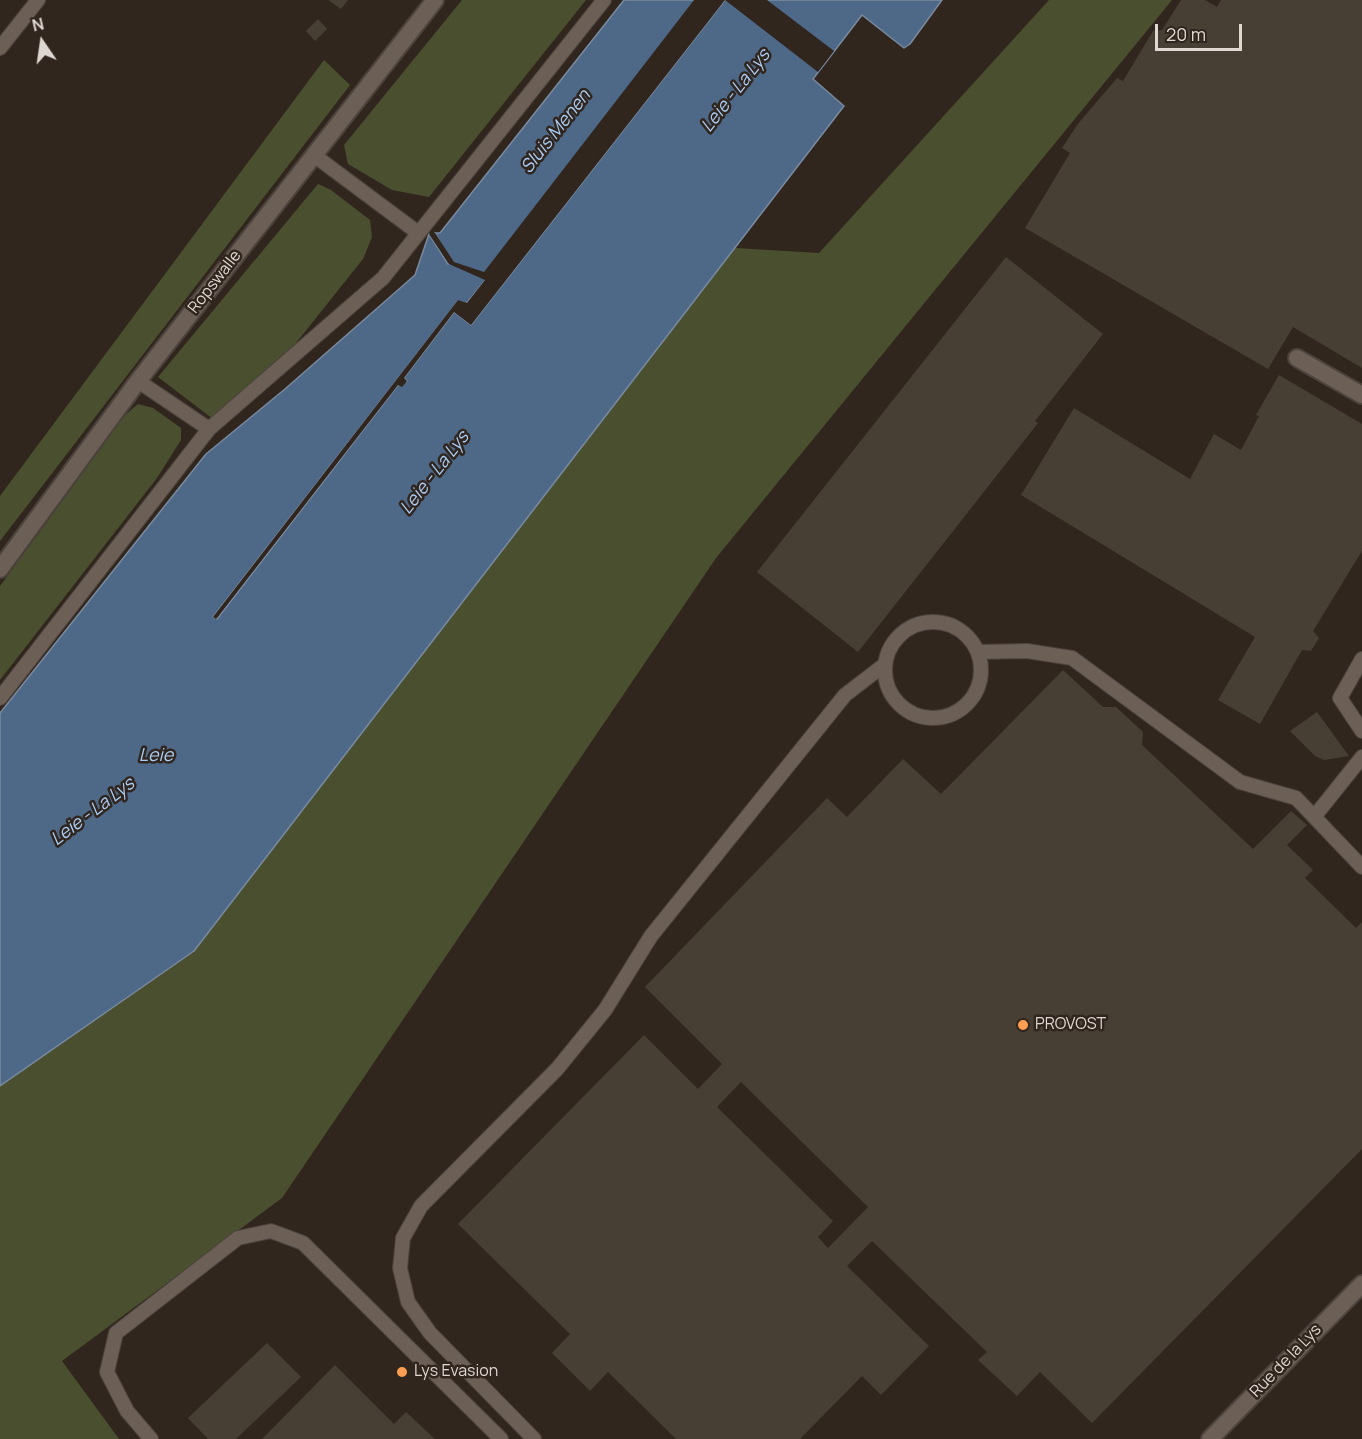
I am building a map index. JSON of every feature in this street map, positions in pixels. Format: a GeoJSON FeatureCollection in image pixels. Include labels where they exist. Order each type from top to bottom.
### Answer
{"type":"FeatureCollection","features":[{"type":"Feature","properties":{"kind":"street","name":"Ropswalle"},"geometry":{"type":"LineString","coordinates":[[0,569],[138,381],[435,0]]}},
{"type":"Feature","properties":{"kind":"street"},"geometry":{"type":"LineString","coordinates":[[1297,358],[1362,396]]}},
{"type":"Feature","properties":{"kind":"street","name":"Rue de la Lys"},"geometry":{"type":"LineString","coordinates":[[1210,1439],[1362,1284]]}},
{"type":"Feature","properties":{"kind":"lane"},"geometry":{"type":"LineString","coordinates":[[0,48],[38,0]]}},
{"type":"Feature","properties":{"kind":"lane"},"geometry":{"type":"LineString","coordinates":[[0,698],[209,429],[383,278],[417,232],[604,0]]}},
{"type":"Feature","properties":{"kind":"lane"},"geometry":{"type":"LineString","coordinates":[[315,156],[417,232]]}},
{"type":"Feature","properties":{"kind":"lane"},"geometry":{"type":"LineString","coordinates":[[138,381],[209,429]]}},
{"type":"Feature","properties":{"kind":"lane"},"geometry":{"type":"LineString","coordinates":[[926,622],[942,622],[957,628],[970,638],[978,652],[981,675],[973,698],[962,709],[948,717],[932,719],[916,716],[902,708],[892,696],[885,681],[884,665],[889,650],[898,636],[911,627],[926,622]]}},
{"type":"Feature","properties":{"kind":"lane"},"geometry":{"type":"LineString","coordinates":[[978,652],[1027,651],[1072,658],[1240,782],[1296,798],[1362,867]]}},
{"type":"Feature","properties":{"kind":"lane"},"geometry":{"type":"LineString","coordinates":[[1362,660],[1340,698],[1362,730]]}},
{"type":"Feature","properties":{"kind":"lane"},"geometry":{"type":"LineString","coordinates":[[534,1439],[430,1333],[408,1302],[400,1268],[403,1238],[421,1206],[556,1069],[605,1010],[651,936],[845,695],[884,665]]}},
{"type":"Feature","properties":{"kind":"lane"},"geometry":{"type":"LineString","coordinates":[[1314,817],[1362,757]]}},
{"type":"Feature","properties":{"kind":"lane"},"geometry":{"type":"LineString","coordinates":[[151,1439],[127,1411],[107,1371],[117,1333],[238,1238],[271,1231],[303,1243],[501,1439]]}},
{"type":"Feature","properties":{"kind":"green space"},"geometry":{"type":"Polygon","coordinates":[[[462,0],[586,0],[429,197],[392,190],[348,164],[344,145],[462,0]]]}},
{"type":"Feature","properties":{"kind":"green space"},"geometry":{"type":"Polygon","coordinates":[[[1049,0],[1172,0],[716,558],[282,1198],[62,1361],[119,1439],[0,1439],[0,1086],[194,951],[735,248],[819,253],[1049,0]]]}},
{"type":"Feature","properties":{"kind":"green space"},"geometry":{"type":"Polygon","coordinates":[[[324,60],[350,85],[0,541],[0,496],[324,60]]]}},
{"type":"Feature","properties":{"kind":"green space"},"geometry":{"type":"Polygon","coordinates":[[[318,184],[331,190],[370,220],[372,237],[363,259],[292,348],[213,419],[158,377],[318,184]]]}},
{"type":"Feature","properties":{"kind":"green space"},"geometry":{"type":"Polygon","coordinates":[[[138,404],[153,408],[181,428],[181,440],[157,478],[0,680],[0,586],[125,415],[138,404]]]}},
{"type":"Feature","properties":{"kind":"water","name":"Leie"},"geometry":{"type":"Polygon","coordinates":[[[624,0],[699,0],[487,278],[466,304],[458,301],[213,617],[217,619],[398,385],[407,381],[404,378],[454,312],[471,325],[725,0],[942,0],[910,44],[904,48],[862,15],[813,79],[844,106],[194,951],[0,1086],[0,713],[206,454],[285,389],[415,275],[429,234],[448,264],[452,263],[435,233],[440,233],[624,0]]]}},
{"type":"Feature","properties":{"kind":"pier"},"geometry":{"type":"Polygon","coordinates":[[[694,0],[702,0],[489,280],[468,306],[459,304],[456,309],[470,321],[721,0],[725,0],[471,325],[454,312],[404,378],[407,381],[402,387],[398,385],[216,619],[213,617],[458,300],[467,303],[485,280],[449,264],[429,234],[435,233],[454,262],[484,272],[694,0]]]}},
{"type":"Feature","properties":{"kind":"pier"},"geometry":{"type":"Polygon","coordinates":[[[725,0],[767,0],[834,51],[818,72],[725,0]]]}},
{"type":"Feature","properties":{"kind":"building"},"geometry":{"type":"Polygon","coordinates":[[[328,0],[348,0],[341,9],[328,0]]]}},
{"type":"Feature","properties":{"kind":"building"},"geometry":{"type":"Polygon","coordinates":[[[1181,0],[1205,0],[1217,7],[1221,0],[1362,0],[1362,368],[1293,327],[1268,369],[1025,228],[1070,153],[1062,148],[1077,125],[1117,78],[1123,81],[1153,31],[1162,30],[1181,0]]]}},
{"type":"Feature","properties":{"kind":"building"},"geometry":{"type":"Polygon","coordinates":[[[318,19],[327,29],[315,41],[306,31],[318,19]]]}},
{"type":"Feature","properties":{"kind":"building"},"geometry":{"type":"Polygon","coordinates":[[[1006,257],[1103,334],[1035,421],[1038,423],[858,652],[757,572],[1006,257]]]}},
{"type":"Feature","properties":{"kind":"building"},"geometry":{"type":"Polygon","coordinates":[[[1279,375],[1362,424],[1362,551],[1313,631],[1319,638],[1311,651],[1302,650],[1260,724],[1218,700],[1255,637],[1021,495],[1074,408],[1190,479],[1214,434],[1241,450],[1259,416],[1256,415],[1279,375]]]}},
{"type":"Feature","properties":{"kind":"building","name":"PROVOST"},"geometry":{"type":"Polygon","coordinates":[[[1063,670],[1103,707],[1116,707],[1143,732],[1142,745],[1253,849],[1291,811],[1307,825],[1287,845],[1313,870],[1305,878],[1356,928],[1362,922],[1362,1149],[1092,1423],[1040,1372],[1017,1396],[978,1360],[987,1352],[872,1241],[847,1266],[929,1346],[881,1395],[862,1376],[800,1439],[676,1439],[608,1372],[590,1391],[552,1353],[570,1334],[458,1224],[644,1035],[698,1089],[722,1064],[645,987],[827,798],[847,817],[903,759],[941,794],[1063,670]],[[741,1082],[717,1107],[833,1221],[818,1237],[828,1248],[868,1207],[741,1082]]]}},
{"type":"Feature","properties":{"kind":"building"},"geometry":{"type":"Polygon","coordinates":[[[1317,712],[1349,756],[1324,760],[1315,756],[1290,731],[1317,712]]]}},
{"type":"Feature","properties":{"kind":"building"},"geometry":{"type":"Polygon","coordinates":[[[267,1343],[301,1377],[236,1439],[208,1439],[188,1418],[267,1343]]]}},
{"type":"Feature","properties":{"kind":"building"},"geometry":{"type":"Polygon","coordinates":[[[335,1365],[394,1424],[406,1412],[435,1439],[262,1439],[335,1365]]]}},
{"type":"Feature","properties":{"kind":"place","name":"PROVOST"},"geometry":{"type":"Point","coordinates":[1023,1025]}},
{"type":"Feature","properties":{"kind":"place","name":"Lys Evasion"},"geometry":{"type":"Point","coordinates":[402,1372]}},
{"type":"Feature","properties":{"kind":"water label","name":"Leie - La Lys"},"geometry":{"type":"Point","coordinates":[736,91]}},
{"type":"Feature","properties":{"kind":"water label","name":"Sluis Menen"},"geometry":{"type":"Point","coordinates":[556,132]}},
{"type":"Feature","properties":{"kind":"water label","name":"Leie - La Lys"},"geometry":{"type":"Point","coordinates":[435,473]}},
{"type":"Feature","properties":{"kind":"water label","name":"Leie - La Lys"},"geometry":{"type":"Point","coordinates":[93,812]}}]}
